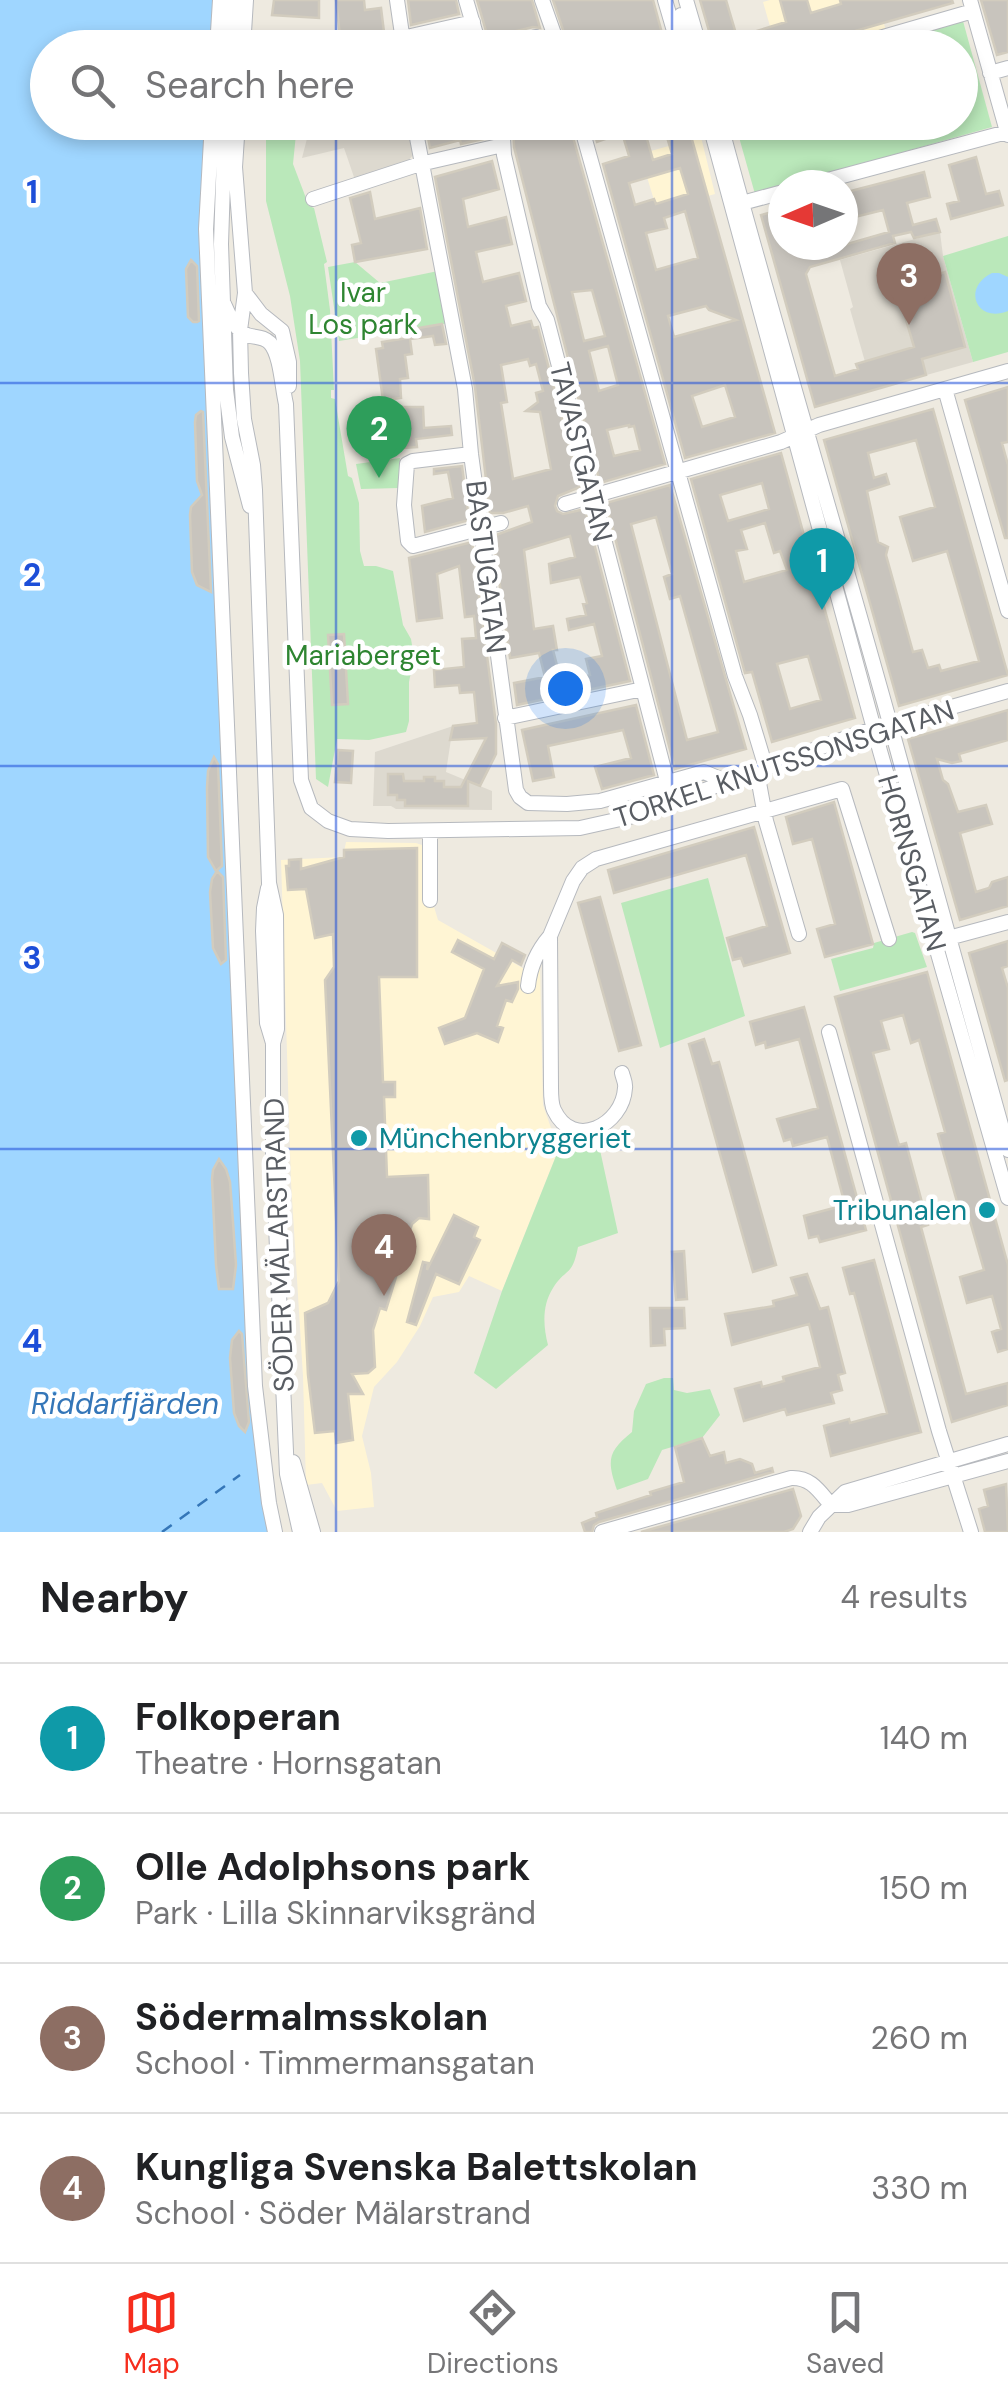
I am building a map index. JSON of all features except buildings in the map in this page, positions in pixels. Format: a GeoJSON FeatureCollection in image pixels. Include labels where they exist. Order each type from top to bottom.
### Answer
{"type":"FeatureCollection","features":[{"type":"Feature","properties":{"kind":"street"},"geometry":{"type":"LineString","coordinates":[[218,30],[220,0]]}},
{"type":"Feature","properties":{"kind":"street"},"geometry":{"type":"LineString","coordinates":[[230,30],[233,0]]}},
{"type":"Feature","properties":{"kind":"street"},"geometry":{"type":"LineString","coordinates":[[244,30],[246,0]]}},
{"type":"Feature","properties":{"kind":"street"},"geometry":{"type":"LineString","coordinates":[[397,0],[401,30]]}},
{"type":"Feature","properties":{"kind":"street"},"geometry":{"type":"LineString","coordinates":[[466,0],[474,30]]}},
{"type":"Feature","properties":{"kind":"street"},"geometry":{"type":"LineString","coordinates":[[542,0],[552,30]]}},
{"type":"Feature","properties":{"kind":"street"},"geometry":{"type":"LineString","coordinates":[[552,0],[561,30]]}},
{"type":"Feature","properties":{"kind":"street"},"geometry":{"type":"LineString","coordinates":[[665,0],[674,30]]}},
{"type":"Feature","properties":{"kind":"street"},"geometry":{"type":"LineString","coordinates":[[677,0],[685,30]]}},
{"type":"Feature","properties":{"kind":"street"},"geometry":{"type":"LineString","coordinates":[[686,0],[695,30]]}},
{"type":"Feature","properties":{"kind":"street"},"geometry":{"type":"LineString","coordinates":[[858,172],[1008,133],[972,6],[900,30]]}},
{"type":"Feature","properties":{"kind":"street"},"geometry":{"type":"LineString","coordinates":[[446,30],[472,22]]}},
{"type":"Feature","properties":{"kind":"street"},"geometry":{"type":"LineString","coordinates":[[990,73],[1008,68]]}},
{"type":"Feature","properties":{"kind":"street"},"geometry":{"type":"LineString","coordinates":[[211,140],[206,229],[255,1386],[275,1532]]}},
{"type":"Feature","properties":{"kind":"street","name":"SÖDER MÄLARSTRAND"},"geometry":{"type":"LineString","coordinates":[[225,140],[222,244],[228,416],[255,522]]}},
{"type":"Feature","properties":{"kind":"street","name":"SÖDER MÄLARSTRAND"},"geometry":{"type":"LineString","coordinates":[[237,140],[245,293],[240,330],[244,420],[253,465],[269,883],[263,931],[267,1023],[272,1044],[287,1474],[300,1532]]}},
{"type":"Feature","properties":{"kind":"street","name":"BASTUGATAN"},"geometry":{"type":"LineString","coordinates":[[417,140],[457,343],[516,790],[528,803],[590,804],[704,772],[730,783]]}},
{"type":"Feature","properties":{"kind":"street","name":"TAVASTGATAN"},"geometry":{"type":"LineString","coordinates":[[503,140],[539,306],[547,320],[666,781]]}},
{"type":"Feature","properties":{"kind":"street"},"geometry":{"type":"LineString","coordinates":[[585,140],[735,676],[750,715],[762,770],[764,810],[800,934]]}},
{"type":"Feature","properties":{"kind":"street","name":"HORNSGATAN"},"geometry":{"type":"LineString","coordinates":[[714,140],[890,724],[1008,1198]]}},
{"type":"Feature","properties":{"kind":"street","name":"HORNSGATAN"},"geometry":{"type":"LineString","coordinates":[[725,140],[874,729],[1008,1150]]}},
{"type":"Feature","properties":{"kind":"street"},"geometry":{"type":"LineString","coordinates":[[314,199],[420,164],[503,144]]}},
{"type":"Feature","properties":{"kind":"street"},"geometry":{"type":"LineString","coordinates":[[742,203],[768,196]]}},
{"type":"Feature","properties":{"kind":"street"},"geometry":{"type":"LineString","coordinates":[[245,293],[261,314],[278,326],[285,346]]}},
{"type":"Feature","properties":{"kind":"street","name":"TORKEL KNUTSSONSGATAN"},"geometry":{"type":"LineString","coordinates":[[224,304],[240,330],[273,347],[279,366],[286,404],[300,770],[303,792],[311,808],[338,827],[558,829],[602,824],[730,783],[874,729],[1008,692]]}},
{"type":"Feature","properties":{"kind":"street"},"geometry":{"type":"LineString","coordinates":[[225,358],[240,330],[256,324],[269,326],[285,346]]}},
{"type":"Feature","properties":{"kind":"street","name":"TORKEL KNUTSSONSGATAN"},"geometry":{"type":"LineString","coordinates":[[285,346],[290,381],[286,404]]}},
{"type":"Feature","properties":{"kind":"street"},"geometry":{"type":"LineString","coordinates":[[565,504],[1008,371]]}},
{"type":"Feature","properties":{"kind":"street"},"geometry":{"type":"LineString","coordinates":[[945,389],[1008,612]]}},
{"type":"Feature","properties":{"kind":"street"},"geometry":{"type":"LineString","coordinates":[[471,454],[407,464],[408,541],[413,546],[501,522]]}},
{"type":"Feature","properties":{"kind":"street"},"geometry":{"type":"LineString","coordinates":[[506,718],[643,689]]}},
{"type":"Feature","properties":{"kind":"street"},"geometry":{"type":"LineString","coordinates":[[528,986],[538,950],[550,936],[573,881],[596,858],[842,789],[889,939]]}},
{"type":"Feature","properties":{"kind":"street"},"geometry":{"type":"LineString","coordinates":[[430,830],[430,900]]}},
{"type":"Feature","properties":{"kind":"street"},"geometry":{"type":"LineString","coordinates":[[941,940],[1008,922]]}},
{"type":"Feature","properties":{"kind":"street"},"geometry":{"type":"LineString","coordinates":[[550,936],[553,1109],[563,1122],[578,1131],[604,1126],[620,1104],[625,1088],[622,1073]]}},
{"type":"Feature","properties":{"kind":"street"},"geometry":{"type":"LineString","coordinates":[[829,1032],[939,1431],[971,1532]]}},
{"type":"Feature","properties":{"kind":"street"},"geometry":{"type":"LineString","coordinates":[[953,1468],[1008,1444]]}},
{"type":"Feature","properties":{"kind":"street","name":"SÖDER MÄLARSTRAND"},"geometry":{"type":"LineString","coordinates":[[287,1447],[313,1532]]}},
{"type":"Feature","properties":{"kind":"street"},"geometry":{"type":"LineString","coordinates":[[810,1532],[845,1492],[1008,1460]]}},
{"type":"Feature","properties":{"kind":"street"},"geometry":{"type":"LineString","coordinates":[[602,1532],[791,1478],[808,1480],[831,1505]]}},
{"type":"Feature","properties":{"kind":"shaded area"},"geometry":{"type":"Polygon","coordinates":[[[877,0],[886,30],[771,30],[763,2],[877,0]]]}},
{"type":"Feature","properties":{"kind":"shaded area"},"geometry":{"type":"Polygon","coordinates":[[[307,140],[411,140],[413,155],[407,162],[355,180],[344,148],[302,158],[307,140]]]}},
{"type":"Feature","properties":{"kind":"shaded area"},"geometry":{"type":"Polygon","coordinates":[[[702,140],[715,194],[657,210],[640,154],[702,140]]]}},
{"type":"Feature","properties":{"kind":"shaded area"},"geometry":{"type":"Polygon","coordinates":[[[940,232],[973,362],[873,390],[840,260],[858,260],[858,255],[940,232]]]}},
{"type":"Feature","properties":{"kind":"shaded area"},"geometry":{"type":"Polygon","coordinates":[[[453,726],[446,772],[492,791],[492,810],[373,806],[375,752],[453,726]]]}},
{"type":"Feature","properties":{"kind":"shaded area"},"geometry":{"type":"Polygon","coordinates":[[[346,842],[416,843],[431,848],[432,900],[438,920],[528,971],[540,963],[543,1105],[551,1128],[566,1142],[560,1146],[502,1291],[469,1276],[459,1292],[433,1297],[397,1362],[374,1387],[362,1436],[374,1507],[337,1511],[322,1483],[306,1485],[281,860],[343,857],[346,842]]]}},
{"type":"Feature","properties":{"kind":"green space"},"geometry":{"type":"Polygon","coordinates":[[[963,21],[965,30],[930,30],[963,21]]]}},
{"type":"Feature","properties":{"kind":"green space"},"geometry":{"type":"Polygon","coordinates":[[[978,76],[992,127],[978,131],[978,76]]]}},
{"type":"Feature","properties":{"kind":"green space","name":"Mariaberget"},"geometry":{"type":"Polygon","coordinates":[[[266,140],[295,140],[293,164],[309,206],[314,208],[327,262],[324,264],[334,390],[331,398],[335,399],[348,476],[359,503],[360,551],[364,566],[393,571],[403,625],[411,639],[414,657],[406,732],[369,740],[337,739],[328,787],[316,779],[300,361],[290,296],[266,201],[266,140]]]}},
{"type":"Feature","properties":{"kind":"green space"},"geometry":{"type":"Polygon","coordinates":[[[740,140],[946,140],[840,170],[768,170],[768,190],[755,194],[740,140]]]}},
{"type":"Feature","properties":{"kind":"green space"},"geometry":{"type":"Polygon","coordinates":[[[1008,236],[1008,352],[973,362],[943,256],[1008,236]]]}},
{"type":"Feature","properties":{"kind":"green space","name":"Ivar Los park"},"geometry":{"type":"Polygon","coordinates":[[[355,262],[380,283],[438,271],[449,323],[339,341],[328,267],[355,262]]]}},
{"type":"Feature","properties":{"kind":"green space"},"geometry":{"type":"Polygon","coordinates":[[[400,458],[399,488],[361,489],[356,464],[400,458]]]}},
{"type":"Feature","properties":{"kind":"green space"},"geometry":{"type":"Polygon","coordinates":[[[708,878],[745,1016],[660,1048],[621,903],[708,878]]]}},
{"type":"Feature","properties":{"kind":"green space"},"geometry":{"type":"Polygon","coordinates":[[[912,932],[927,967],[840,991],[831,959],[912,932]]]}},
{"type":"Feature","properties":{"kind":"green space"},"geometry":{"type":"Polygon","coordinates":[[[566,1142],[600,1150],[618,1233],[578,1247],[571,1268],[547,1301],[544,1323],[548,1345],[496,1389],[474,1373],[502,1291],[560,1146],[566,1142]]]}},
{"type":"Feature","properties":{"kind":"green space"},"geometry":{"type":"Polygon","coordinates":[[[673,1378],[674,1390],[687,1393],[710,1389],[720,1415],[702,1438],[662,1450],[648,1479],[617,1490],[611,1458],[632,1432],[634,1411],[646,1384],[673,1378]]]}},
{"type":"Feature","properties":{"kind":"water","name":"Riddarfjärden"},"geometry":{"type":"Polygon","coordinates":[[[0,0],[214,0],[212,30],[30,30],[30,140],[207,140],[250,1387],[268,1532],[0,1532],[0,0]]]}},
{"type":"Feature","properties":{"kind":"water"},"geometry":{"type":"Polygon","coordinates":[[[992,273],[1008,277],[1008,311],[997,314],[981,309],[975,295],[983,279],[992,273]]]}},
{"type":"Feature","properties":{"kind":"ferry route"},"geometry":{"type":"LineString","coordinates":[[162,1532],[240,1475]]}},
{"type":"Feature","properties":{"kind":"place","name":"Södermalmsskolan"},"geometry":{"type":"Point","coordinates":[909,325]}},
{"type":"Feature","properties":{"kind":"place","name":"Olle Adolphsons park"},"geometry":{"type":"Point","coordinates":[379,478]}},
{"type":"Feature","properties":{"kind":"place","name":"Folkoperan"},"geometry":{"type":"Point","coordinates":[822,610]}},
{"type":"Feature","properties":{"kind":"place","name":"Münchenbryggeriet"},"geometry":{"type":"Point","coordinates":[359,1138]}},
{"type":"Feature","properties":{"kind":"place","name":"Tribunalen"},"geometry":{"type":"Point","coordinates":[987,1210]}},
{"type":"Feature","properties":{"kind":"place","name":"Kungliga Svenska Balettskolan"},"geometry":{"type":"Point","coordinates":[384,1296]}}]}
